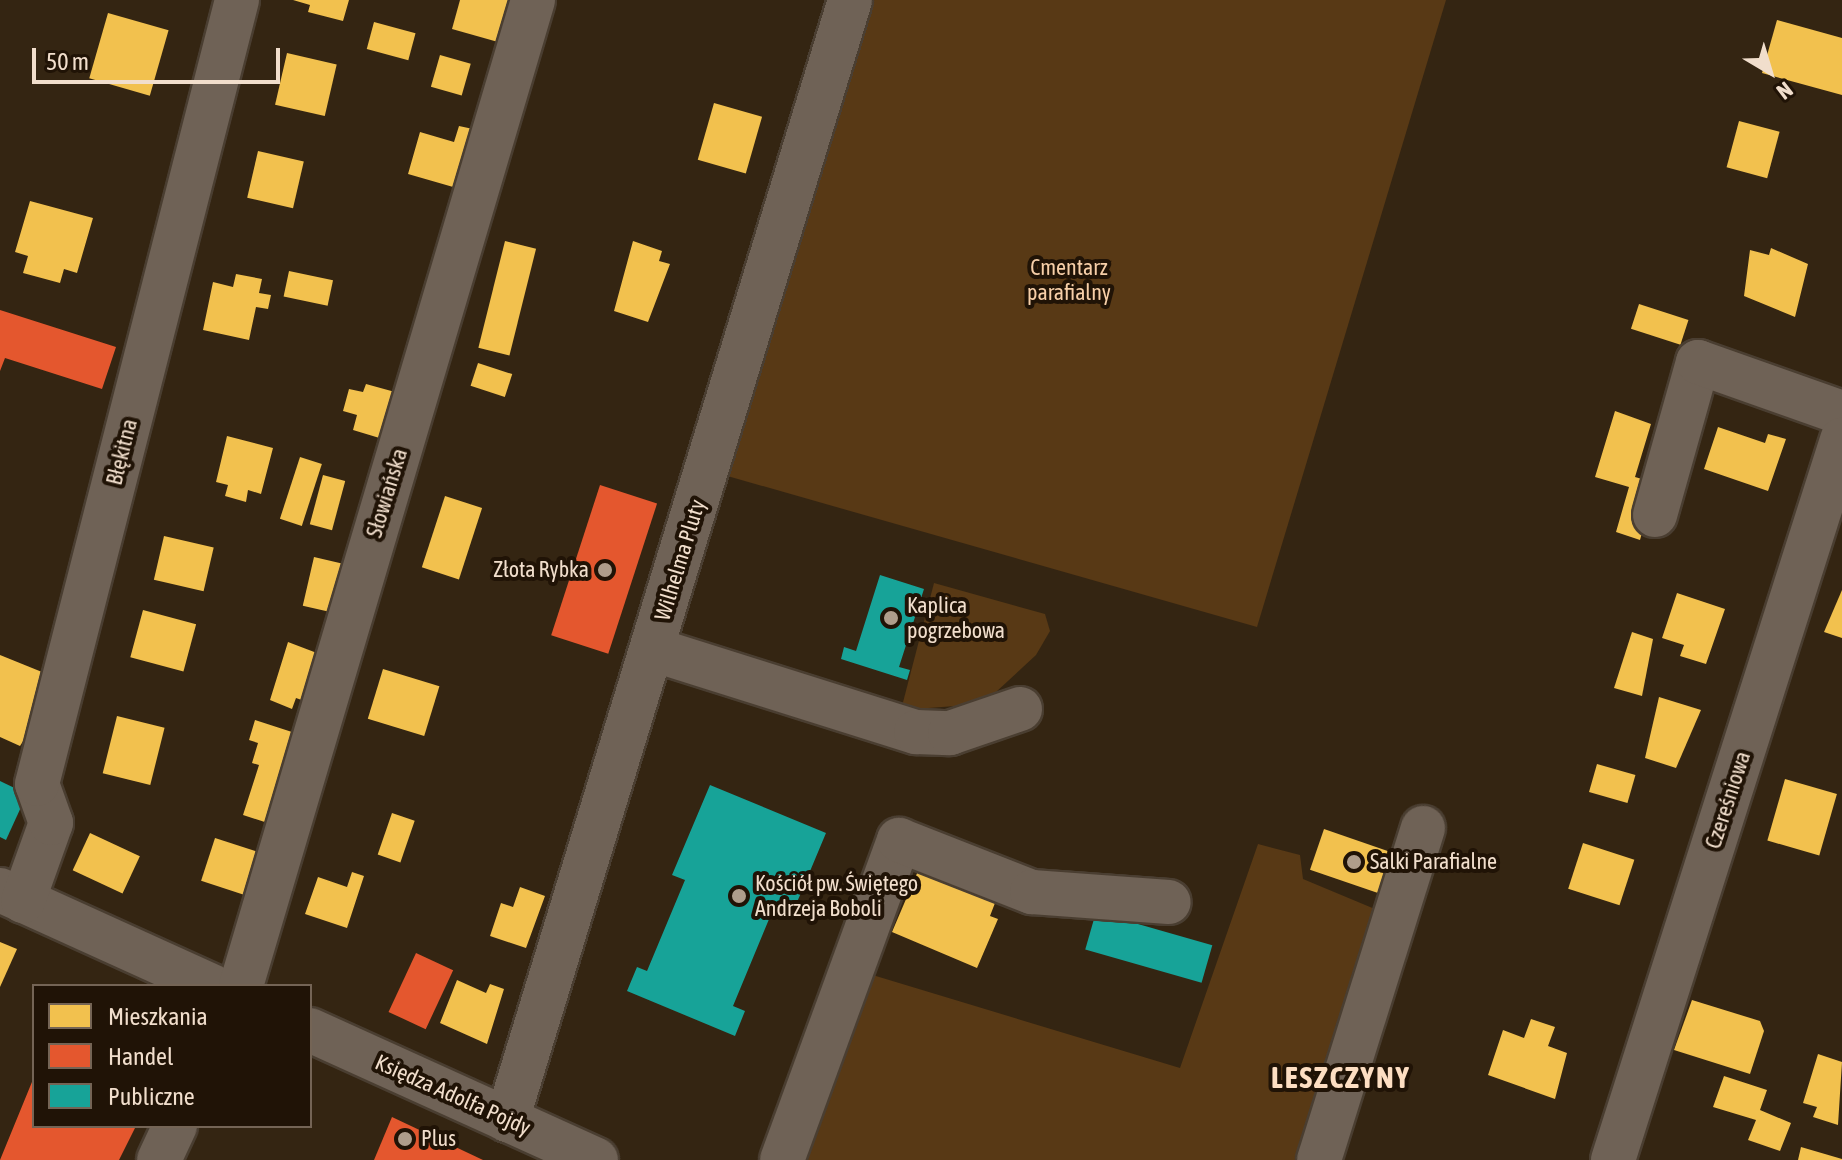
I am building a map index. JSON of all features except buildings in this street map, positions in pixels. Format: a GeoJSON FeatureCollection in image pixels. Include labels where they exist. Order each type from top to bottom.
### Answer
{"type":"FeatureCollection","features":[{"type":"Feature","properties":{"kind":"street","name":"Błękitna"},"geometry":{"type":"LineString","coordinates":[[11,896],[51,823],[37,784],[237,0]]}},
{"type":"Feature","properties":{"kind":"street","name":"Słowiańska"},"geometry":{"type":"LineString","coordinates":[[242,984],[533,0]]}},
{"type":"Feature","properties":{"kind":"street","name":"Wilhelma Pluty"},"geometry":{"type":"LineString","coordinates":[[514,1136],[652,649],[850,0]]}},
{"type":"Feature","properties":{"kind":"street"},"geometry":{"type":"LineString","coordinates":[[1655,515],[1698,362],[1842,413]]}},
{"type":"Feature","properties":{"kind":"street","name":"Czereśniowa"},"geometry":{"type":"LineString","coordinates":[[1613,1160],[1842,440]]}},
{"type":"Feature","properties":{"kind":"street"},"geometry":{"type":"LineString","coordinates":[[652,649],[916,732],[950,733],[1020,709]]}},
{"type":"Feature","properties":{"kind":"street"},"geometry":{"type":"LineString","coordinates":[[1319,1160],[1423,828]]}},
{"type":"Feature","properties":{"kind":"street"},"geometry":{"type":"LineString","coordinates":[[782,1160],[899,840],[1032,892],[1169,902]]}},
{"type":"Feature","properties":{"kind":"street"},"geometry":{"type":"LineString","coordinates":[[11,896],[208,984]]}},
{"type":"Feature","properties":{"kind":"street","name":"Księdza Adolfa Pojdy"},"geometry":{"type":"LineString","coordinates":[[312,1031],[514,1136],[596,1160]]}},
{"type":"Feature","properties":{"kind":"street"},"geometry":{"type":"LineString","coordinates":[[159,1160],[174,1128]]}},
{"type":"Feature","properties":{"kind":"green space","name":"Cmentarz parafialny"},"geometry":{"type":"Polygon","coordinates":[[[863,0],[1446,0],[1257,627],[717,473],[863,0]]]}},
{"type":"Feature","properties":{"kind":"green space"},"geometry":{"type":"Polygon","coordinates":[[[934,583],[1045,614],[1050,631],[1036,655],[983,704],[901,710],[934,583]]]}},
{"type":"Feature","properties":{"kind":"green space"},"geometry":{"type":"Polygon","coordinates":[[[1258,844],[1300,855],[1303,879],[1382,912],[1298,1160],[802,1160],[866,973],[1180,1068],[1258,844]]]}},
{"type":"Feature","properties":{"kind":"place","name":"Złota Rybka"},"geometry":{"type":"Point","coordinates":[605,570]}},
{"type":"Feature","properties":{"kind":"place","name":"Kaplica pogrzebowa"},"geometry":{"type":"Point","coordinates":[891,618]}},
{"type":"Feature","properties":{"kind":"place","name":"Salki Parafialne"},"geometry":{"type":"Point","coordinates":[1354,862]}},
{"type":"Feature","properties":{"kind":"place","name":"Kościół pw. Świętego Andrzeja Boboli"},"geometry":{"type":"Point","coordinates":[739,896]}},
{"type":"Feature","properties":{"kind":"place","name":"Plus"},"geometry":{"type":"Point","coordinates":[405,1139]}},
{"type":"Feature","properties":{"kind":"district","name":"LESZCZYNY"},"geometry":{"type":"Point","coordinates":[1341,1077]}}]}
